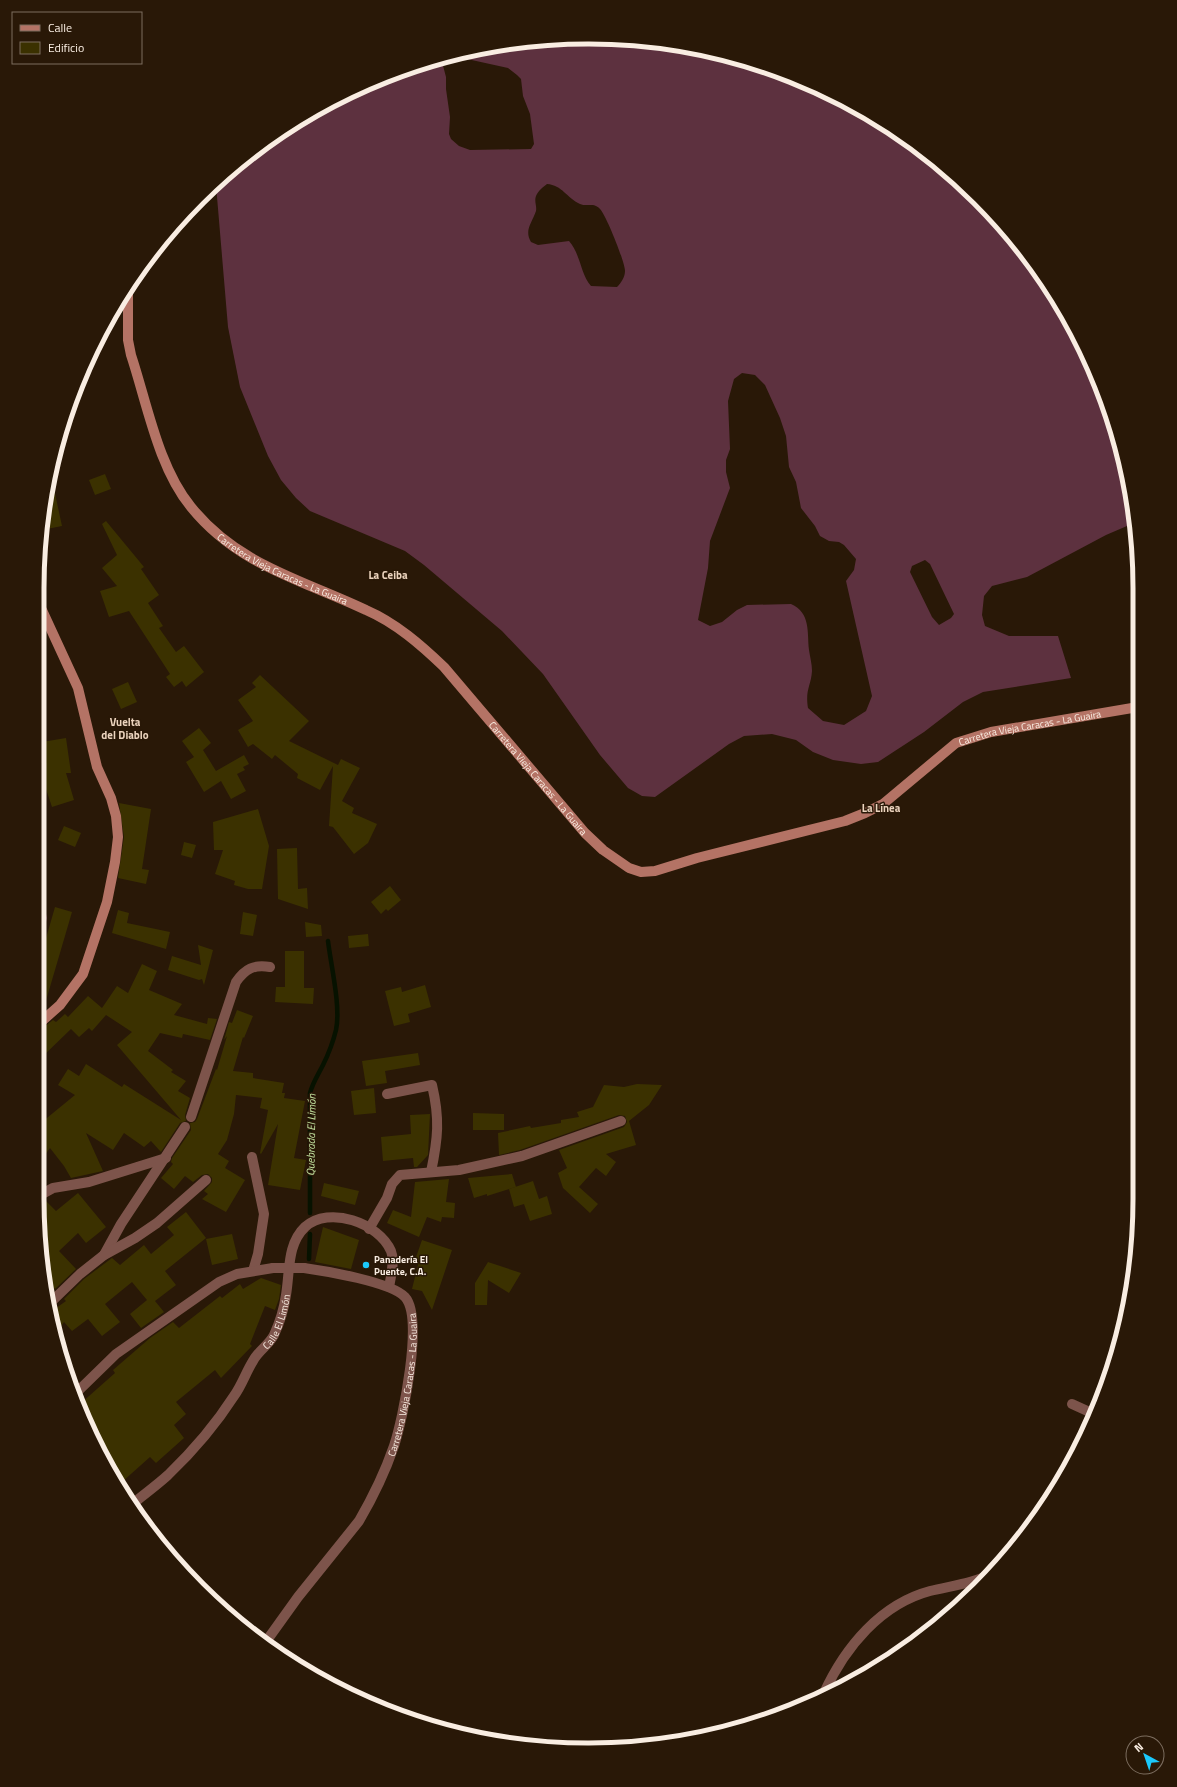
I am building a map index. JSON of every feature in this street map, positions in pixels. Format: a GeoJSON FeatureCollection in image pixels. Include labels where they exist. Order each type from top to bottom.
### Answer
{"type":"FeatureCollection","features":[{"type":"Feature","properties":{"kind":"main road","name":"Carretera Vieja Caracas - La Guaira"},"geometry":{"type":"LineString","coordinates":[[128,299],[128,340],[131,355],[164,460],[190,506],[220,536],[260,564],[284,576],[366,610],[394,626],[423,647],[444,667],[585,833],[603,850],[629,868],[641,872],[655,871],[697,858],[845,821],[883,804],[956,743],[968,738],[991,732],[1133,708]]}},
{"type":"Feature","properties":{"kind":"main road"},"geometry":{"type":"LineString","coordinates":[[44,614],[78,688],[98,768],[111,798],[116,816],[118,837],[115,862],[107,902],[84,974],[60,1006],[44,1019]]}},
{"type":"Feature","properties":{"kind":"street"},"geometry":{"type":"LineString","coordinates":[[191,1117],[236,982],[254,966],[270,966]]}},
{"type":"Feature","properties":{"kind":"street"},"geometry":{"type":"LineString","coordinates":[[387,1094],[432,1085],[438,1125],[437,1145],[431,1172]]}},
{"type":"Feature","properties":{"kind":"street"},"geometry":{"type":"LineString","coordinates":[[369,1229],[387,1198],[395,1179],[404,1174],[459,1170],[522,1156],[622,1122]]}},
{"type":"Feature","properties":{"kind":"street"},"geometry":{"type":"LineString","coordinates":[[104,1255],[121,1224],[166,1158],[185,1127]]}},
{"type":"Feature","properties":{"kind":"street"},"geometry":{"type":"LineString","coordinates":[[252,1157],[264,1214],[258,1254],[253,1271]]}},
{"type":"Feature","properties":{"kind":"street"},"geometry":{"type":"LineString","coordinates":[[44,1193],[54,1188],[90,1182],[166,1158]]}},
{"type":"Feature","properties":{"kind":"street"},"geometry":{"type":"LineString","coordinates":[[53,1300],[70,1282],[104,1255],[135,1238],[157,1223],[206,1180]]}},
{"type":"Feature","properties":{"kind":"street","name":"Calle El Limón"},"geometry":{"type":"LineString","coordinates":[[136,1501],[168,1475],[209,1430],[235,1395],[254,1359],[273,1337],[286,1297],[290,1254],[294,1241],[306,1226],[314,1220],[325,1216],[342,1217],[357,1222],[377,1234],[391,1252],[392,1270],[389,1287]]}},
{"type":"Feature","properties":{"kind":"street","name":"Carretera Vieja Caracas - La Guaira"},"geometry":{"type":"LineString","coordinates":[[79,1390],[116,1354],[143,1334],[219,1282],[237,1274],[273,1268],[304,1268],[389,1287],[399,1291],[408,1302],[413,1314],[414,1326],[400,1426],[394,1447],[359,1521],[298,1597],[268,1638]]}},
{"type":"Feature","properties":{"kind":"street"},"geometry":{"type":"LineString","coordinates":[[1072,1404],[1090,1412]]}},
{"type":"Feature","properties":{"kind":"street"},"geometry":{"type":"LineString","coordinates":[[827,1688],[860,1638],[886,1612],[909,1598],[980,1578]]}},
{"type":"Feature","properties":{"kind":"shaded area"},"geometry":{"type":"Polygon","coordinates":[[[553,45],[624,45],[695,54],[764,73],[797,85],[829,100],[861,117],[891,136],[948,179],[974,203],[998,229],[1041,286],[1060,316],[1077,348],[1092,380],[1104,413],[1123,482],[1129,525],[1106,535],[1027,577],[992,586],[984,596],[982,615],[985,626],[1009,636],[1058,636],[1071,678],[983,692],[963,702],[924,732],[878,762],[861,764],[833,760],[813,752],[796,740],[772,734],[744,736],[729,744],[655,797],[642,796],[628,788],[600,755],[543,674],[502,631],[424,565],[405,551],[310,511],[296,498],[281,480],[268,456],[240,387],[228,327],[216,191],[257,157],[316,117],[380,85],[443,65],[446,77],[450,117],[449,134],[451,139],[459,146],[470,150],[531,149],[534,144],[530,114],[523,96],[521,79],[508,68],[465,59],[482,54],[553,45]],[[547,184],[539,191],[535,198],[536,211],[528,230],[531,242],[538,245],[569,241],[576,252],[587,281],[591,286],[617,287],[621,282],[625,271],[615,239],[603,213],[598,207],[593,205],[580,204],[561,189],[547,184]],[[742,373],[734,379],[728,401],[730,449],[726,460],[726,472],[730,488],[710,541],[708,568],[698,620],[710,626],[722,622],[737,610],[747,605],[791,604],[797,608],[802,612],[807,624],[812,666],[807,697],[808,708],[823,721],[844,725],[866,711],[872,696],[846,581],[854,570],[856,559],[844,545],[839,542],[829,541],[820,536],[815,526],[801,508],[796,482],[789,467],[786,436],[780,418],[765,385],[755,375],[742,373]],[[925,560],[912,566],[910,572],[932,617],[939,625],[951,618],[954,614],[930,564],[925,560]]]}},
{"type":"Feature","properties":{"kind":"shaded area"},"geometry":{"type":"Polygon","coordinates":[[[44,906],[47,918],[44,930],[44,906]]]}},
{"type":"Feature","properties":{"kind":"building"},"geometry":{"type":"Polygon","coordinates":[[[105,474],[111,489],[95,495],[89,480],[105,474]]]}},
{"type":"Feature","properties":{"kind":"building"},"geometry":{"type":"Polygon","coordinates":[[[53,486],[62,526],[48,529],[53,486]]]}},
{"type":"Feature","properties":{"kind":"building"},"geometry":{"type":"Polygon","coordinates":[[[106,521],[144,567],[141,569],[159,595],[148,603],[163,626],[159,628],[176,652],[184,646],[204,672],[186,687],[182,681],[174,687],[166,677],[170,674],[129,611],[109,617],[100,591],[117,586],[102,568],[117,555],[102,524],[106,521]]]}},
{"type":"Feature","properties":{"kind":"building"},"geometry":{"type":"Polygon","coordinates":[[[260,675],[309,721],[289,741],[338,765],[341,759],[360,768],[342,801],[354,808],[352,813],[377,824],[368,843],[354,854],[333,827],[329,826],[333,766],[320,790],[297,778],[298,774],[275,755],[272,759],[253,744],[248,747],[238,730],[253,721],[238,700],[256,687],[252,683],[260,675]]]}},
{"type":"Feature","properties":{"kind":"building"},"geometry":{"type":"Polygon","coordinates":[[[128,682],[137,702],[121,709],[112,689],[128,682]]]}},
{"type":"Feature","properties":{"kind":"building"},"geometry":{"type":"Polygon","coordinates":[[[199,728],[211,743],[203,750],[216,771],[244,755],[249,764],[243,767],[245,770],[237,774],[246,791],[231,799],[221,781],[204,792],[186,762],[194,757],[182,741],[199,728]]]}},
{"type":"Feature","properties":{"kind":"building"},"geometry":{"type":"Polygon","coordinates":[[[66,738],[71,773],[66,773],[74,800],[52,807],[46,789],[44,789],[44,742],[66,738]]]}},
{"type":"Feature","properties":{"kind":"building"},"geometry":{"type":"Polygon","coordinates":[[[119,803],[151,809],[142,869],[149,870],[146,884],[118,878],[124,837],[119,803]]]}},
{"type":"Feature","properties":{"kind":"building"},"geometry":{"type":"Polygon","coordinates":[[[258,809],[269,846],[262,889],[248,889],[234,885],[235,881],[215,874],[223,850],[214,850],[213,822],[258,809]]]}},
{"type":"Feature","properties":{"kind":"building"},"geometry":{"type":"Polygon","coordinates":[[[64,826],[81,833],[75,847],[58,840],[64,826]]]}},
{"type":"Feature","properties":{"kind":"building"},"geometry":{"type":"Polygon","coordinates":[[[184,842],[196,845],[192,858],[181,855],[184,842]]]}},
{"type":"Feature","properties":{"kind":"building"},"geometry":{"type":"Polygon","coordinates":[[[297,848],[298,889],[307,888],[308,909],[278,899],[277,849],[297,848]]]}},
{"type":"Feature","properties":{"kind":"building"},"geometry":{"type":"Polygon","coordinates":[[[390,886],[401,900],[388,911],[386,909],[381,914],[371,902],[390,886]]]}},
{"type":"Feature","properties":{"kind":"building"},"geometry":{"type":"Polygon","coordinates":[[[55,907],[72,912],[45,1004],[44,1004],[44,945],[55,907]]]}},
{"type":"Feature","properties":{"kind":"building"},"geometry":{"type":"Polygon","coordinates":[[[118,910],[129,913],[127,923],[170,932],[166,949],[112,933],[118,910]]]}},
{"type":"Feature","properties":{"kind":"building"},"geometry":{"type":"Polygon","coordinates":[[[243,912],[257,915],[253,936],[240,934],[243,912]]]}},
{"type":"Feature","properties":{"kind":"building"},"geometry":{"type":"Polygon","coordinates":[[[305,922],[321,925],[322,936],[306,937],[305,922]]]}},
{"type":"Feature","properties":{"kind":"building"},"geometry":{"type":"Polygon","coordinates":[[[368,934],[369,946],[349,948],[348,936],[368,934]]]}},
{"type":"Feature","properties":{"kind":"building"},"geometry":{"type":"Polygon","coordinates":[[[198,945],[213,950],[204,985],[202,979],[199,980],[168,970],[172,956],[201,965],[198,945]]]}},
{"type":"Feature","properties":{"kind":"building"},"geometry":{"type":"Polygon","coordinates":[[[285,951],[304,951],[304,988],[314,988],[313,1004],[275,1002],[276,987],[285,987],[285,951]]]}},
{"type":"Feature","properties":{"kind":"building"},"geometry":{"type":"Polygon","coordinates":[[[142,964],[157,971],[149,990],[182,1004],[174,1015],[207,1024],[208,1018],[217,1019],[210,1040],[183,1034],[182,1038],[160,1033],[148,1051],[173,1070],[171,1072],[186,1081],[178,1091],[190,1098],[185,1115],[186,1121],[180,1123],[161,1152],[151,1141],[144,1147],[124,1133],[113,1150],[86,1133],[103,1171],[71,1178],[50,1148],[44,1156],[44,1120],[75,1095],[58,1085],[68,1069],[79,1076],[86,1064],[122,1087],[124,1084],[181,1120],[117,1045],[132,1032],[106,1015],[92,1031],[89,1028],[79,1037],[71,1029],[44,1055],[44,1027],[53,1020],[56,1022],[65,1014],[68,1017],[88,996],[102,1008],[117,986],[128,993],[142,964]]]}},
{"type":"Feature","properties":{"kind":"building"},"geometry":{"type":"Polygon","coordinates":[[[425,985],[431,1007],[408,1014],[410,1022],[394,1026],[385,991],[401,987],[402,992],[425,985]]]}},
{"type":"Feature","properties":{"kind":"building"},"geometry":{"type":"Polygon","coordinates":[[[237,1010],[253,1016],[244,1038],[243,1037],[233,1071],[253,1073],[253,1078],[284,1083],[282,1093],[285,1093],[284,1098],[305,1101],[294,1158],[306,1160],[300,1190],[268,1185],[278,1124],[261,1154],[268,1110],[260,1108],[262,1098],[236,1095],[234,1114],[227,1140],[218,1154],[229,1161],[225,1168],[245,1180],[226,1212],[202,1199],[208,1194],[204,1191],[212,1182],[212,1178],[208,1174],[202,1175],[193,1182],[185,1176],[174,1189],[161,1178],[173,1164],[171,1162],[172,1158],[191,1130],[190,1123],[195,1122],[197,1119],[216,1069],[217,1070],[227,1036],[224,1040],[229,1022],[232,1023],[237,1010]]]}},
{"type":"Feature","properties":{"kind":"building"},"geometry":{"type":"Polygon","coordinates":[[[418,1053],[420,1065],[385,1071],[387,1083],[366,1086],[362,1061],[418,1053]]]}},
{"type":"Feature","properties":{"kind":"building"},"geometry":{"type":"Polygon","coordinates":[[[637,1084],[662,1085],[649,1105],[629,1121],[636,1145],[606,1154],[616,1162],[606,1176],[596,1168],[579,1187],[598,1204],[590,1213],[563,1188],[558,1173],[567,1168],[559,1150],[624,1127],[627,1122],[625,1116],[619,1115],[520,1150],[499,1155],[498,1133],[530,1126],[531,1128],[561,1123],[561,1120],[579,1117],[577,1112],[593,1107],[604,1085],[624,1087],[637,1084]]]}},
{"type":"Feature","properties":{"kind":"building"},"geometry":{"type":"Polygon","coordinates":[[[374,1088],[376,1113],[354,1115],[351,1091],[374,1088]]]}},
{"type":"Feature","properties":{"kind":"building"},"geometry":{"type":"Polygon","coordinates":[[[473,1113],[504,1114],[504,1130],[473,1130],[473,1113]]]}},
{"type":"Feature","properties":{"kind":"building"},"geometry":{"type":"Polygon","coordinates":[[[430,1114],[428,1155],[417,1167],[414,1167],[413,1158],[383,1161],[381,1137],[411,1134],[410,1115],[430,1114]]]}},
{"type":"Feature","properties":{"kind":"building"},"geometry":{"type":"Polygon","coordinates":[[[512,1174],[516,1187],[487,1196],[487,1194],[474,1198],[468,1178],[512,1174]]]}},
{"type":"Feature","properties":{"kind":"building"},"geometry":{"type":"Polygon","coordinates":[[[449,1179],[446,1202],[455,1203],[454,1218],[442,1217],[441,1222],[427,1217],[419,1237],[387,1223],[393,1210],[411,1217],[415,1182],[449,1179]]]}},
{"type":"Feature","properties":{"kind":"building"},"geometry":{"type":"Polygon","coordinates":[[[533,1181],[539,1199],[547,1196],[552,1214],[530,1221],[524,1204],[514,1207],[509,1189],[533,1181]]]}},
{"type":"Feature","properties":{"kind":"building"},"geometry":{"type":"Polygon","coordinates":[[[324,1183],[359,1191],[355,1205],[321,1196],[324,1183]]]}},
{"type":"Feature","properties":{"kind":"building"},"geometry":{"type":"Polygon","coordinates":[[[78,1193],[106,1227],[86,1243],[78,1233],[59,1251],[76,1269],[55,1289],[51,1285],[49,1270],[45,1234],[44,1200],[56,1211],[78,1193]]]}},
{"type":"Feature","properties":{"kind":"building"},"geometry":{"type":"Polygon","coordinates":[[[186,1212],[206,1238],[165,1271],[176,1285],[155,1301],[164,1312],[141,1328],[130,1314],[147,1300],[132,1282],[105,1304],[120,1322],[102,1336],[88,1319],[72,1331],[64,1322],[60,1328],[55,1309],[66,1301],[64,1299],[84,1279],[112,1258],[120,1265],[144,1245],[151,1254],[174,1235],[167,1227],[186,1212]]]}},
{"type":"Feature","properties":{"kind":"building"},"geometry":{"type":"Polygon","coordinates":[[[323,1227],[359,1240],[351,1269],[315,1262],[323,1227]]]}},
{"type":"Feature","properties":{"kind":"building"},"geometry":{"type":"Polygon","coordinates":[[[232,1234],[238,1259],[212,1265],[206,1239],[232,1234]]]}},
{"type":"Feature","properties":{"kind":"building"},"geometry":{"type":"Polygon","coordinates":[[[422,1240],[452,1250],[432,1310],[422,1291],[412,1289],[419,1261],[415,1260],[422,1240]]]}},
{"type":"Feature","properties":{"kind":"building"},"geometry":{"type":"Polygon","coordinates":[[[488,1262],[521,1273],[509,1293],[488,1280],[487,1305],[475,1305],[475,1283],[488,1262]]]}},
{"type":"Feature","properties":{"kind":"building"},"geometry":{"type":"Polygon","coordinates":[[[261,1278],[281,1285],[279,1299],[275,1310],[265,1306],[250,1344],[252,1346],[221,1378],[215,1370],[176,1402],[186,1414],[174,1425],[184,1438],[156,1463],[150,1457],[123,1481],[100,1439],[83,1401],[115,1373],[113,1370],[150,1338],[173,1322],[179,1328],[220,1296],[222,1298],[240,1284],[243,1289],[261,1278]]]}},
{"type":"Feature","properties":{"kind":"waterway","name":"Quebrada El Limón"},"geometry":{"type":"LineString","coordinates":[[310,1213],[310,1093],[330,1048],[336,1030],[337,1021],[335,986],[328,941]]}},
{"type":"Feature","properties":{"kind":"waterway","name":"Quebrada El Limón"},"geometry":{"type":"LineString","coordinates":[[309,1259],[310,1234]]}},
{"type":"Feature","properties":{"kind":"place","name":"Panadería El Puente, C.A."},"geometry":{"type":"Point","coordinates":[366,1265]}},
{"type":"Feature","properties":{"kind":"district","name":"La Ceiba"},"geometry":{"type":"Point","coordinates":[388,575]}},
{"type":"Feature","properties":{"kind":"district","name":"Vuelta del Diablo"},"geometry":{"type":"Point","coordinates":[125,728]}},
{"type":"Feature","properties":{"kind":"district","name":"La Línea"},"geometry":{"type":"Point","coordinates":[881,808]}}]}
